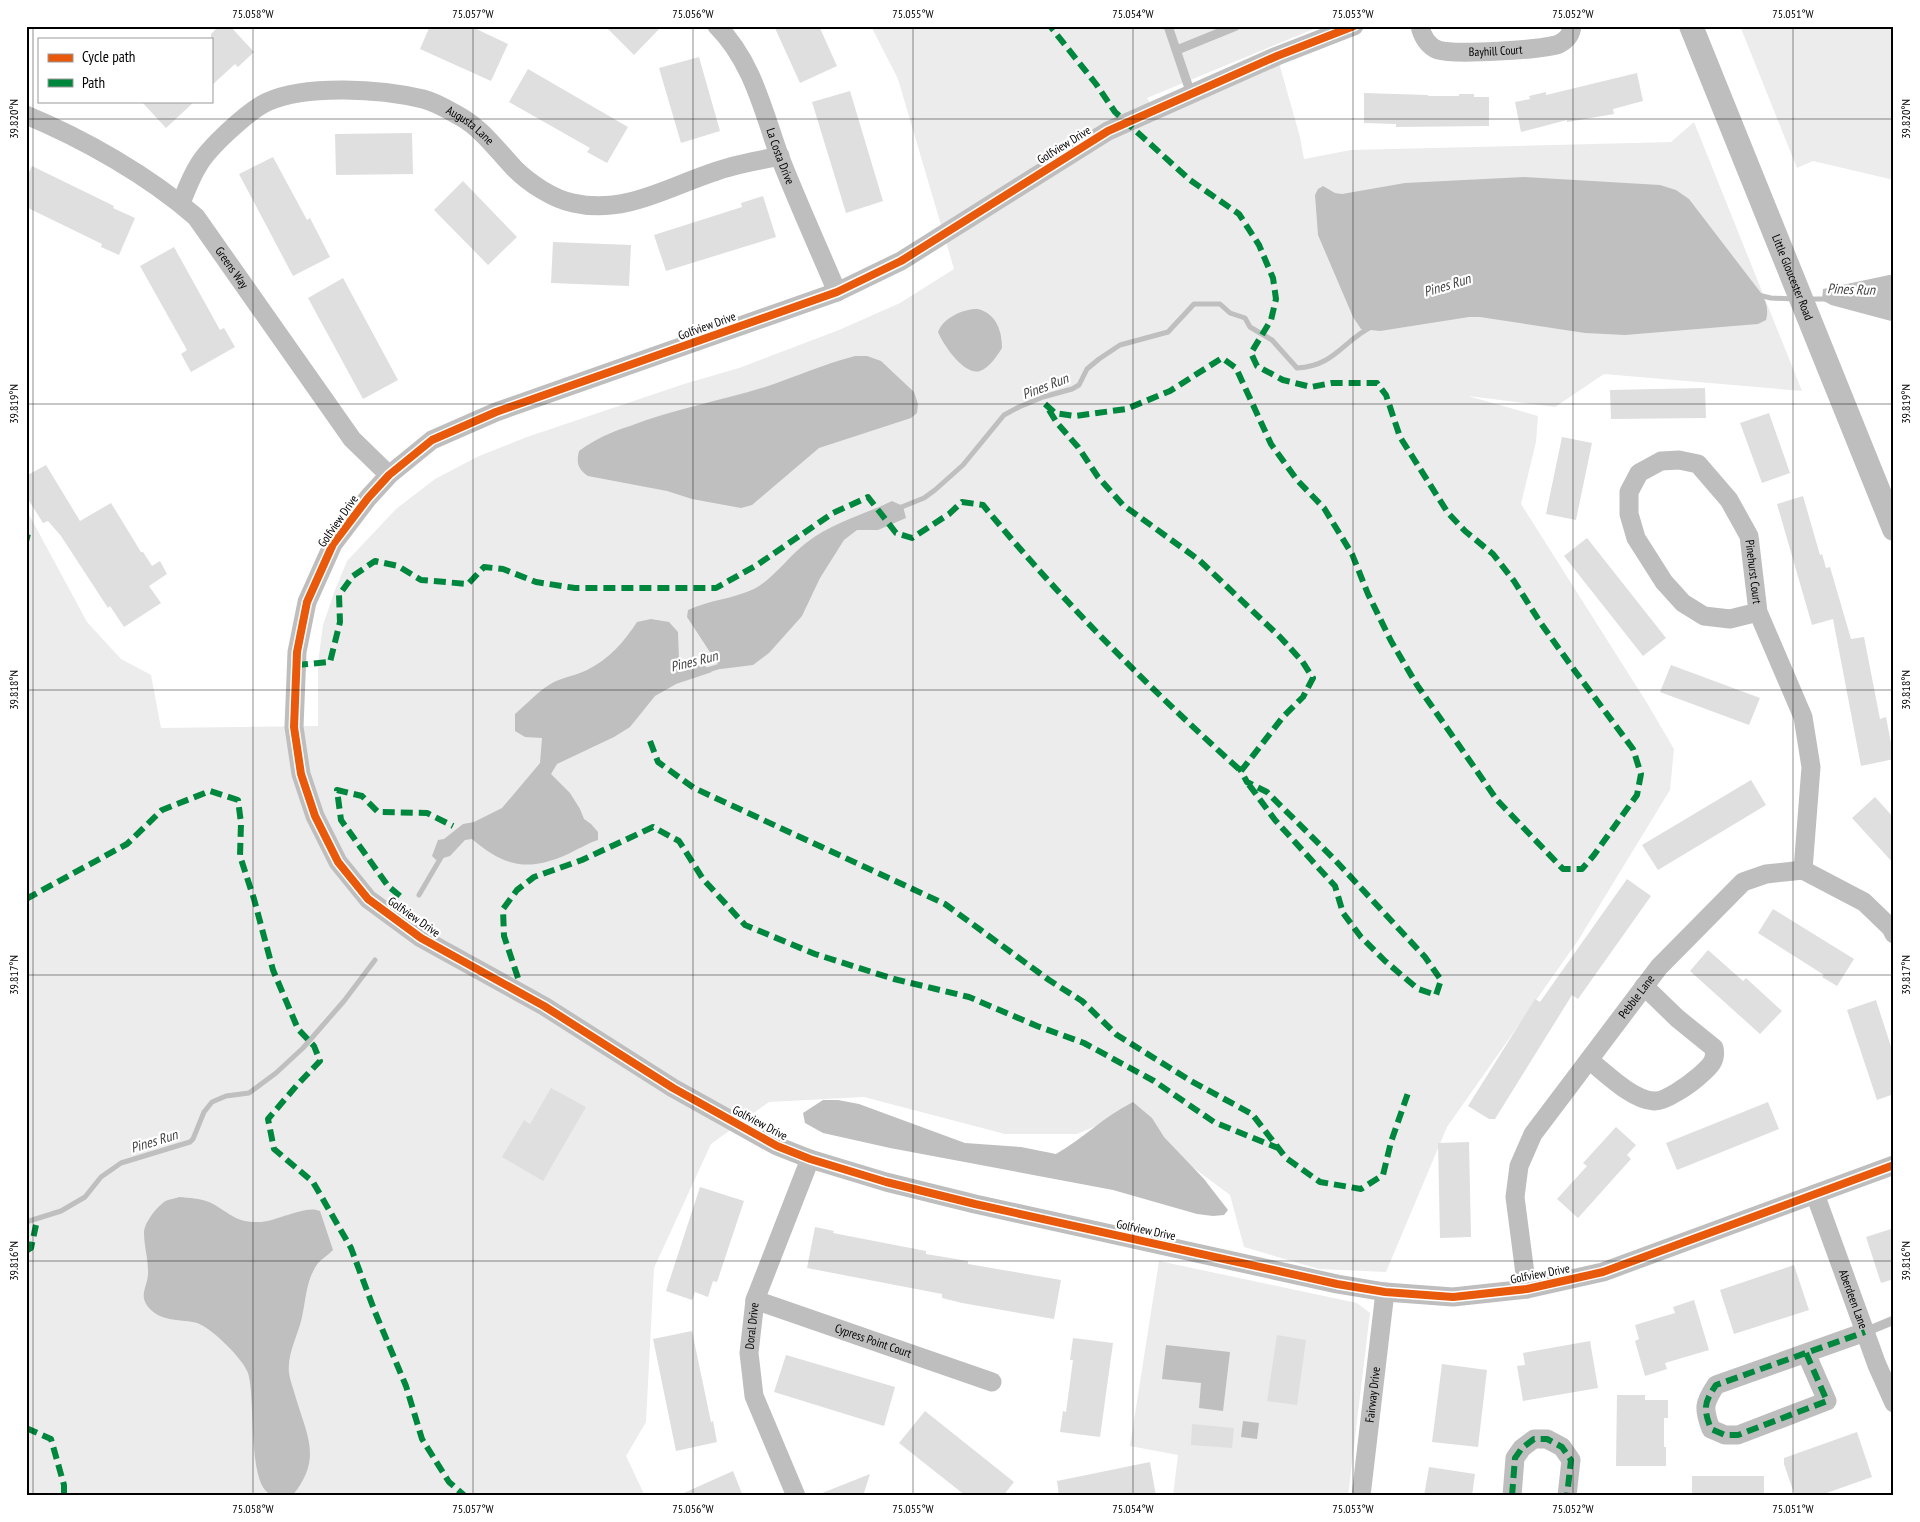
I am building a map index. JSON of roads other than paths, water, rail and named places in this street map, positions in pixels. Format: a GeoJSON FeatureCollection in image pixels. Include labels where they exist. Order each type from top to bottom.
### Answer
{"type":"FeatureCollection","features":[{"type":"Feature","properties":{"kind":"street","name":"La Costa Drive"},"geometry":{"type":"LineString","coordinates":[[717,26],[725,34],[753,78],[780,156],[836,292]]}},
{"type":"Feature","properties":{"kind":"street","name":"Golfview Drive"},"geometry":{"type":"LineString","coordinates":[[1354,26],[1277,56],[1108,131],[901,261],[836,292],[496,412],[432,440],[389,474],[368,498],[333,544],[307,602],[297,652],[294,727],[301,774],[315,816],[338,862],[368,899],[420,938],[544,1006],[673,1088],[777,1146],[810,1159],[886,1182],[975,1204],[1337,1284],[1385,1292],[1452,1297],[1527,1289],[1603,1272],[1894,1165]]}},
{"type":"Feature","properties":{"kind":"street","name":"Bayhill Court"},"geometry":{"type":"LineString","coordinates":[[1420,26],[1426,40],[1432,47],[1447,51],[1492,51],[1552,46],[1566,40],[1570,35],[1572,26]]}},
{"type":"Feature","properties":{"kind":"street","name":"Little Gloucester Road"},"geometry":{"type":"LineString","coordinates":[[1691,26],[1894,529]]}},
{"type":"Feature","properties":{"kind":"street","name":"Augusta Lane"},"geometry":{"type":"LineString","coordinates":[[181,203],[198,166],[211,149],[265,103],[287,95],[335,90],[380,91],[425,100],[462,118],[482,133],[517,171],[552,196],[574,204],[603,206],[643,200],[715,171],[780,156]]}},
{"type":"Feature","properties":{"kind":"street","name":"Greens Way"},"geometry":{"type":"LineString","coordinates":[[26,115],[46,123],[125,165],[181,203],[196,217],[352,440],[389,474]]}},
{"type":"Feature","properties":{"kind":"street","name":"Pinehurst Court"},"geometry":{"type":"LineString","coordinates":[[1758,612],[1730,619],[1704,616],[1683,603],[1664,582],[1636,538],[1629,514],[1629,492],[1639,473],[1661,461],[1679,460],[1698,464],[1729,500],[1749,536],[1758,612],[1803,717],[1811,766],[1803,870]]}},
{"type":"Feature","properties":{"kind":"street"},"geometry":{"type":"LineString","coordinates":[[1803,870],[1864,902],[1891,928],[1894,934]]}},
{"type":"Feature","properties":{"kind":"street","name":"Pebble Lane"},"geometry":{"type":"LineString","coordinates":[[1527,1289],[1516,1198],[1519,1166],[1534,1134],[1658,967],[1743,882],[1766,874],[1803,870]]}},
{"type":"Feature","properties":{"kind":"street"},"geometry":{"type":"LineString","coordinates":[[1589,1060],[1630,1092],[1643,1099],[1656,1102],[1692,1083],[1712,1065],[1716,1056],[1714,1048],[1677,1018],[1644,986]]}},
{"type":"Feature","properties":{"kind":"street","name":"Doral Drive"},"geometry":{"type":"LineString","coordinates":[[796,1496],[754,1396],[749,1353],[755,1300],[810,1159]]}},
{"type":"Feature","properties":{"kind":"street","name":"Aberdeen Lane"},"geometry":{"type":"LineString","coordinates":[[1815,1194],[1865,1332],[1894,1403]]}},
{"type":"Feature","properties":{"kind":"street","name":"Fairway Drive"},"geometry":{"type":"LineString","coordinates":[[1361,1496],[1385,1292]]}},
{"type":"Feature","properties":{"kind":"street","name":"Cypress Point Court"},"geometry":{"type":"LineString","coordinates":[[755,1300],[992,1382]]}},
{"type":"Feature","properties":{"kind":"street"},"geometry":{"type":"LineString","coordinates":[[1806,1353],[1827,1401],[1738,1435],[1725,1436],[1711,1429],[1705,1413],[1706,1399],[1716,1385],[1865,1332]]}},
{"type":"Feature","properties":{"kind":"street"},"geometry":{"type":"LineString","coordinates":[[1512,1496],[1516,1458],[1522,1448],[1534,1440],[1547,1440],[1562,1447],[1571,1460],[1567,1496]]}},
{"type":"Feature","properties":{"kind":"lane"},"geometry":{"type":"LineString","coordinates":[[1168,26],[1192,94]]}},
{"type":"Feature","properties":{"kind":"lane"},"geometry":{"type":"LineString","coordinates":[[1176,50],[1236,26]]}},
{"type":"Feature","properties":{"kind":"lane"},"geometry":{"type":"LineString","coordinates":[[1865,1332],[1894,1320]]}},
{"type":"Feature","properties":{"kind":"water"},"geometry":{"type":"Polygon","coordinates":[[[1524,177],[1660,185],[1676,190],[1689,199],[1761,293],[1766,306],[1766,320],[1758,324],[1625,335],[1585,333],[1480,317],[1469,317],[1380,331],[1361,329],[1353,317],[1318,235],[1315,195],[1318,189],[1323,186],[1335,193],[1342,194],[1405,183],[1524,177]]]}},
{"type":"Feature","properties":{"kind":"water"},"geometry":{"type":"Polygon","coordinates":[[[1894,274],[1894,323],[1831,305],[1822,300],[1823,289],[1894,274]]]}},
{"type":"Feature","properties":{"kind":"water"},"geometry":{"type":"Polygon","coordinates":[[[978,309],[994,319],[1001,336],[1002,348],[987,367],[980,371],[974,371],[967,369],[955,358],[944,344],[938,332],[949,318],[966,310],[978,309]]]}},
{"type":"Feature","properties":{"kind":"water"},"geometry":{"type":"Polygon","coordinates":[[[855,356],[867,356],[881,361],[914,392],[918,404],[917,413],[911,418],[819,448],[752,505],[741,508],[588,476],[579,465],[579,451],[597,439],[616,431],[663,415],[765,387],[855,356]]]}},
{"type":"Feature","properties":{"kind":"water"},"geometry":{"type":"Polygon","coordinates":[[[892,501],[903,506],[906,518],[878,530],[857,530],[844,540],[820,578],[802,616],[769,653],[753,665],[721,669],[687,617],[688,610],[754,589],[761,585],[800,548],[816,536],[892,501]]]}},
{"type":"Feature","properties":{"kind":"water"},"geometry":{"type":"Polygon","coordinates":[[[651,619],[669,622],[678,632],[679,660],[683,664],[704,665],[712,672],[676,684],[655,696],[630,727],[614,737],[557,764],[551,774],[570,793],[584,819],[598,832],[598,840],[552,860],[527,865],[505,860],[472,839],[465,840],[450,856],[436,860],[432,856],[438,840],[444,839],[463,824],[474,822],[502,808],[540,763],[542,738],[525,737],[515,731],[515,714],[549,685],[595,666],[621,643],[637,622],[651,619]]]}},
{"type":"Feature","properties":{"kind":"water"},"geometry":{"type":"Polygon","coordinates":[[[823,1100],[838,1100],[859,1104],[965,1143],[1021,1147],[1056,1154],[1112,1114],[1133,1102],[1152,1118],[1164,1137],[1204,1179],[1228,1210],[1224,1215],[1197,1214],[1113,1190],[890,1148],[823,1133],[805,1123],[803,1113],[823,1100]]]}},
{"type":"Feature","properties":{"kind":"water"},"geometry":{"type":"Polygon","coordinates":[[[179,1197],[209,1202],[238,1219],[251,1222],[266,1221],[299,1211],[314,1209],[320,1211],[333,1250],[318,1264],[310,1278],[290,1358],[290,1378],[310,1447],[310,1459],[307,1470],[302,1483],[292,1496],[272,1495],[263,1487],[255,1457],[248,1373],[234,1352],[203,1326],[197,1323],[161,1317],[151,1310],[144,1300],[144,1291],[148,1277],[144,1238],[146,1225],[151,1216],[164,1202],[179,1197]]]}},
{"type":"Feature","properties":{"kind":"water"},"geometry":{"type":"Polygon","coordinates":[[[1166,1345],[1230,1352],[1223,1411],[1199,1408],[1201,1383],[1162,1379],[1166,1345]]]}},
{"type":"Feature","properties":{"kind":"water"},"geometry":{"type":"Polygon","coordinates":[[[1243,1421],[1259,1423],[1257,1439],[1241,1437],[1243,1421]]]}},
{"type":"Feature","properties":{"kind":"waterway","name":"Pines Run"},"geometry":{"type":"LineString","coordinates":[[1758,295],[1771,298],[1794,299]]}},
{"type":"Feature","properties":{"kind":"waterway","name":"Pines Run"},"geometry":{"type":"LineString","coordinates":[[1808,299],[1827,299]]}},
{"type":"Feature","properties":{"kind":"waterway","name":"Pines Run"},"geometry":{"type":"LineString","coordinates":[[899,508],[924,498],[935,490],[963,465],[1004,415],[1043,397],[1072,389],[1079,385],[1087,369],[1099,359],[1120,345],[1168,332],[1194,304],[1220,304],[1230,313],[1245,318],[1250,327],[1272,340],[1297,368],[1320,363],[1371,327]]}},
{"type":"Feature","properties":{"kind":"waterway","name":"Pines Run"},"geometry":{"type":"LineString","coordinates":[[704,671],[724,665]]}},
{"type":"Feature","properties":{"kind":"waterway","name":"Pines Run"},"geometry":{"type":"LineString","coordinates":[[419,895],[443,854]]}},
{"type":"Feature","properties":{"kind":"waterway","name":"Pines Run"},"geometry":{"type":"LineString","coordinates":[[26,1222],[61,1211],[85,1197],[101,1177],[121,1163],[190,1142],[204,1112],[212,1102],[226,1096],[249,1093],[276,1073],[303,1048],[344,1001],[375,960]]}}]}
